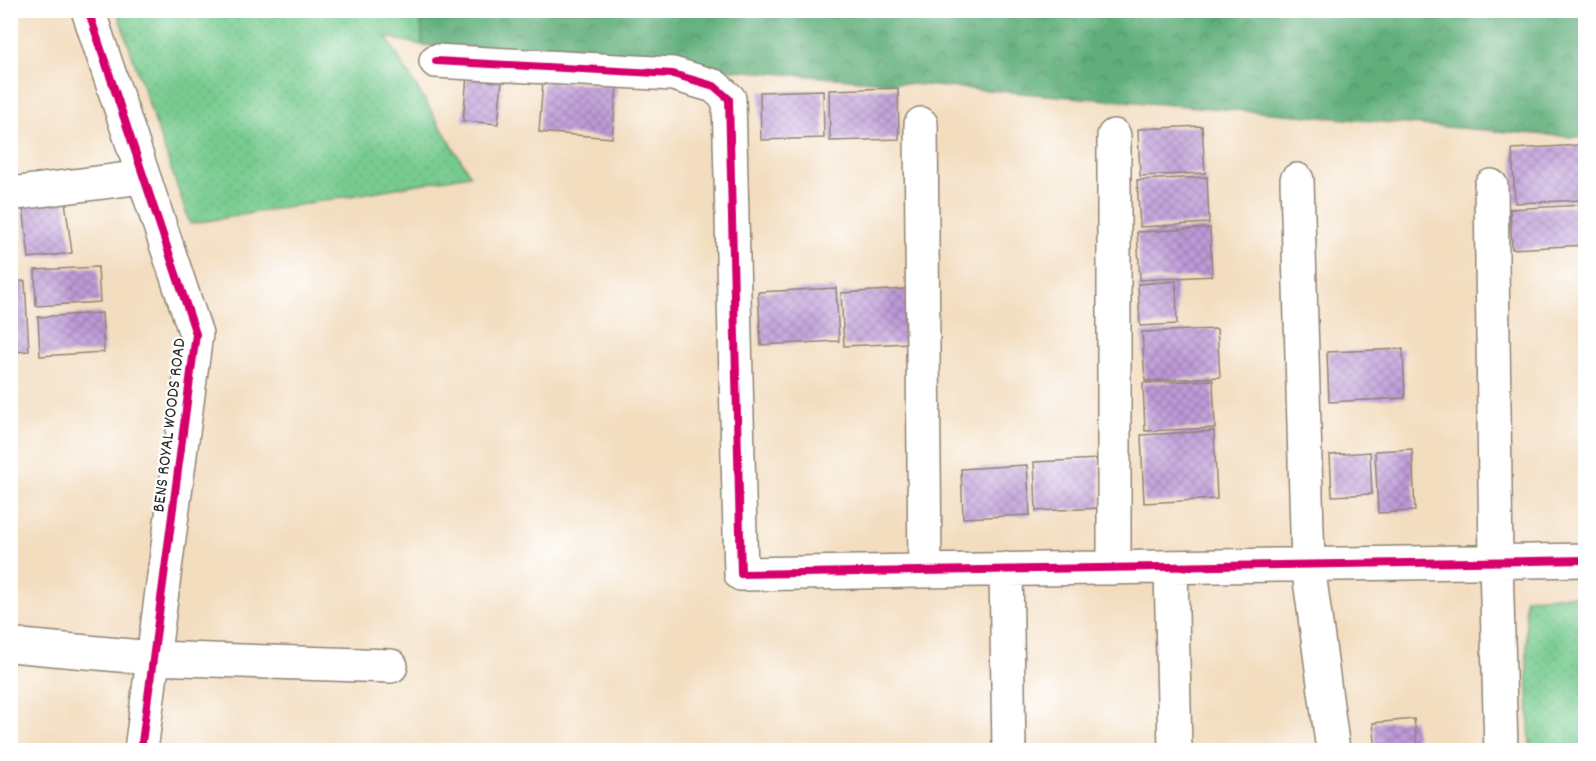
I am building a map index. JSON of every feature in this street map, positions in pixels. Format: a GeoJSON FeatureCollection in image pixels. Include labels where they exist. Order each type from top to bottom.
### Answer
{"type":"FeatureCollection","features":[{"type":"Feature","properties":{"kind":"street","name":"BENS ROYAL WOODS ROAD"},"geometry":{"type":"LineString","coordinates":[[88,10],[196,334],[141,750]]}},
{"type":"Feature","properties":{"kind":"street"},"geometry":{"type":"LineString","coordinates":[[436,61],[673,74],[714,86],[729,99],[741,574],[1586,560]]}},
{"type":"Feature","properties":{"kind":"street"},"geometry":{"type":"LineString","coordinates":[[921,124],[924,571]]}},
{"type":"Feature","properties":{"kind":"street"},"geometry":{"type":"LineString","coordinates":[[1114,136],[1114,568]]}},
{"type":"Feature","properties":{"kind":"street"},"geometry":{"type":"LineString","coordinates":[[10,194],[143,177]]}},
{"type":"Feature","properties":{"kind":"street"},"geometry":{"type":"LineString","coordinates":[[1297,180],[1308,565],[1333,750]]}},
{"type":"Feature","properties":{"kind":"street"},"geometry":{"type":"LineString","coordinates":[[1491,186],[1501,750]]}},
{"type":"Feature","properties":{"kind":"street"},"geometry":{"type":"LineString","coordinates":[[1171,567],[1175,750]]}},
{"type":"Feature","properties":{"kind":"street"},"geometry":{"type":"LineString","coordinates":[[1006,570],[1009,750]]}},
{"type":"Feature","properties":{"kind":"street"},"geometry":{"type":"LineString","coordinates":[[10,645],[153,658],[390,666]]}},
{"type":"Feature","properties":{"kind":"green space"},"geometry":{"type":"Polygon","coordinates":[[[117,11],[421,11],[422,45],[386,37],[470,175],[190,224],[117,11]]]}},
{"type":"Feature","properties":{"kind":"green space"},"geometry":{"type":"Polygon","coordinates":[[[421,11],[1585,11],[1585,138],[422,45],[421,11]]]}},
{"type":"Feature","properties":{"kind":"green space"},"geometry":{"type":"Polygon","coordinates":[[[1585,595],[1585,750],[1530,750],[1525,598],[1585,595]]]}},
{"type":"Feature","properties":{"kind":"building"},"geometry":{"type":"Polygon","coordinates":[[[467,76],[502,79],[498,124],[463,121],[467,76]]]}},
{"type":"Feature","properties":{"kind":"building"},"geometry":{"type":"Polygon","coordinates":[[[543,81],[617,86],[612,138],[539,132],[543,81]]]}},
{"type":"Feature","properties":{"kind":"building"},"geometry":{"type":"Polygon","coordinates":[[[898,88],[899,139],[830,141],[829,90],[898,88]]]}},
{"type":"Feature","properties":{"kind":"building"},"geometry":{"type":"Polygon","coordinates":[[[823,90],[824,138],[761,140],[760,92],[823,90]]]}},
{"type":"Feature","properties":{"kind":"building"},"geometry":{"type":"Polygon","coordinates":[[[1202,126],[1205,173],[1140,176],[1138,129],[1202,126]]]}},
{"type":"Feature","properties":{"kind":"building"},"geometry":{"type":"Polygon","coordinates":[[[1580,145],[1583,200],[1515,203],[1512,149],[1580,145]]]}},
{"type":"Feature","properties":{"kind":"building"},"geometry":{"type":"Polygon","coordinates":[[[1207,177],[1209,223],[1140,227],[1137,180],[1207,177]]]}},
{"type":"Feature","properties":{"kind":"building"},"geometry":{"type":"Polygon","coordinates":[[[65,201],[72,253],[29,258],[23,206],[65,201]]]}},
{"type":"Feature","properties":{"kind":"building"},"geometry":{"type":"Polygon","coordinates":[[[1584,205],[1586,245],[1512,249],[1510,209],[1584,205]]]}},
{"type":"Feature","properties":{"kind":"building"},"geometry":{"type":"Polygon","coordinates":[[[1210,228],[1212,276],[1140,280],[1137,232],[1210,228]]]}},
{"type":"Feature","properties":{"kind":"building"},"geometry":{"type":"Polygon","coordinates":[[[98,267],[100,302],[36,306],[35,270],[98,267]]]}},
{"type":"Feature","properties":{"kind":"building"},"geometry":{"type":"Polygon","coordinates":[[[25,281],[29,351],[10,352],[10,282],[25,281]]]}},
{"type":"Feature","properties":{"kind":"building"},"geometry":{"type":"Polygon","coordinates":[[[1176,281],[1177,324],[1140,326],[1138,284],[1176,281]]]}},
{"type":"Feature","properties":{"kind":"building"},"geometry":{"type":"Polygon","coordinates":[[[836,288],[839,341],[761,345],[758,292],[836,288]]]}},
{"type":"Feature","properties":{"kind":"building"},"geometry":{"type":"Polygon","coordinates":[[[906,289],[909,343],[844,346],[841,293],[906,289]]]}},
{"type":"Feature","properties":{"kind":"building"},"geometry":{"type":"Polygon","coordinates":[[[102,313],[104,352],[40,356],[38,317],[102,313]]]}},
{"type":"Feature","properties":{"kind":"building"},"geometry":{"type":"Polygon","coordinates":[[[1217,329],[1220,377],[1145,381],[1142,332],[1217,329]]]}},
{"type":"Feature","properties":{"kind":"building"},"geometry":{"type":"Polygon","coordinates":[[[1403,349],[1405,398],[1329,402],[1327,352],[1403,349]]]}},
{"type":"Feature","properties":{"kind":"building"},"geometry":{"type":"Polygon","coordinates":[[[1213,380],[1215,428],[1145,431],[1143,383],[1213,380]]]}},
{"type":"Feature","properties":{"kind":"building"},"geometry":{"type":"Polygon","coordinates":[[[1214,431],[1217,499],[1144,503],[1141,435],[1214,431]]]}},
{"type":"Feature","properties":{"kind":"building"},"geometry":{"type":"Polygon","coordinates":[[[1412,449],[1415,511],[1378,513],[1375,451],[1412,449]]]}},
{"type":"Feature","properties":{"kind":"building"},"geometry":{"type":"Polygon","coordinates":[[[1370,452],[1372,494],[1332,496],[1330,455],[1370,452]]]}},
{"type":"Feature","properties":{"kind":"building"},"geometry":{"type":"Polygon","coordinates":[[[1099,459],[1101,508],[1036,511],[1034,462],[1099,459]]]}},
{"type":"Feature","properties":{"kind":"building"},"geometry":{"type":"Polygon","coordinates":[[[1027,465],[1030,515],[963,518],[961,469],[1027,465]]]}},
{"type":"Feature","properties":{"kind":"building"},"geometry":{"type":"Polygon","coordinates":[[[1414,719],[1418,750],[1376,750],[1373,723],[1414,719]]]}},
{"type":"Feature","properties":{"kind":"cycle path"},"geometry":{"type":"LineString","coordinates":[[88,10],[196,334],[141,750]]}},
{"type":"Feature","properties":{"kind":"cycle path"},"geometry":{"type":"LineString","coordinates":[[436,61],[673,74],[714,86],[729,99],[741,574],[1586,560]]}}]}
